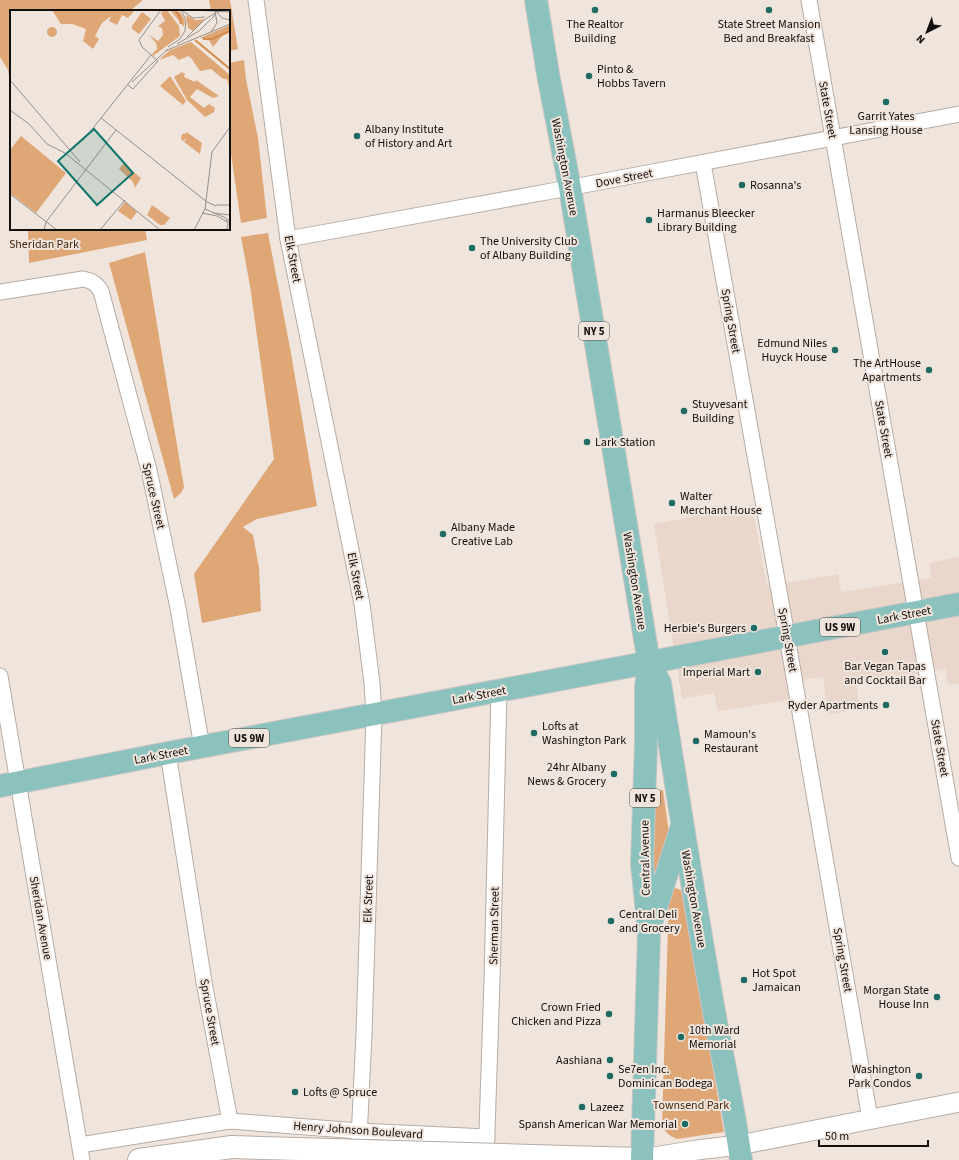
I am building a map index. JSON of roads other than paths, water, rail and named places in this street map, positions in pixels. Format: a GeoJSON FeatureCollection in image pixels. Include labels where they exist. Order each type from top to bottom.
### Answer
{"type":"FeatureCollection","features":[{"type":"Feature","properties":{"kind":"main road","name":"Washington Avenue"},"geometry":{"type":"LineString","coordinates":[[536,0],[548,74],[570,188],[649,663],[660,684],[682,826],[740,1152]]}},
{"type":"Feature","properties":{"kind":"main road","name":"Lark Street"},"geometry":{"type":"LineString","coordinates":[[9,785],[168,753],[959,604]]}},
{"type":"Feature","properties":{"kind":"main road","name":"Central Avenue"},"geometry":{"type":"LineString","coordinates":[[642,1159],[648,933],[642,864],[646,744],[646,687],[649,663]]}},
{"type":"Feature","properties":{"kind":"main road","name":"Central Avenue"},"geometry":{"type":"LineString","coordinates":[[648,933],[682,826]]}},
{"type":"Feature","properties":{"kind":"main road","name":"Henry Johnson Boulevard"},"geometry":{"type":"LineString","coordinates":[[139,1160],[232,1147],[642,1159]]}},
{"type":"Feature","properties":{"kind":"street","name":"Elk Street"},"geometry":{"type":"LineString","coordinates":[[256,0],[288,239],[362,604],[372,683],[374,715],[364,1034],[358,1160]]}},
{"type":"Feature","properties":{"kind":"street","name":"State Street"},"geometry":{"type":"LineString","coordinates":[[809,0],[959,858]]}},
{"type":"Feature","properties":{"kind":"street","name":"Dove Street"},"geometry":{"type":"LineString","coordinates":[[288,239],[570,188],[959,114]]}},
{"type":"Feature","properties":{"kind":"street","name":"Spring Street"},"geometry":{"type":"LineString","coordinates":[[703,163],[870,1119]]}},
{"type":"Feature","properties":{"kind":"street","name":"Spruce Street"},"geometry":{"type":"LineString","coordinates":[[0,292],[83,280],[91,281],[97,285],[101,291],[149,470],[178,608],[202,747]]}},
{"type":"Feature","properties":{"kind":"street","name":"Sheridan Avenue"},"geometry":{"type":"LineString","coordinates":[[0,676],[9,785],[82,1160]]}},
{"type":"Feature","properties":{"kind":"street","name":"Sherman Street"},"geometry":{"type":"LineString","coordinates":[[486,1160],[499,691]]}},
{"type":"Feature","properties":{"kind":"street","name":"Spruce Street"},"geometry":{"type":"LineString","coordinates":[[168,753],[203,975],[230,1121]]}},
{"type":"Feature","properties":{"kind":"street","name":"Henry Johnson Boulevard"},"geometry":{"type":"LineString","coordinates":[[642,1159],[696,1150],[740,1152],[870,1119],[959,1102]]}},
{"type":"Feature","properties":{"kind":"street","name":"Henry Johnson Boulevard"},"geometry":{"type":"LineString","coordinates":[[230,1121],[359,1131],[487,1137]]}},
{"type":"Feature","properties":{"kind":"street"},"geometry":{"type":"LineString","coordinates":[[80,1145],[230,1121]]}},
{"type":"Feature","properties":{"kind":"street"},"geometry":{"type":"LineString","coordinates":[[342,1160],[362,1160]]}},
{"type":"Feature","properties":{"kind":"place","name":"The Realtor Building"},"geometry":{"type":"Point","coordinates":[595,10]}},
{"type":"Feature","properties":{"kind":"place","name":"State Street Mansion Bed and Breakfast"},"geometry":{"type":"Point","coordinates":[769,10]}},
{"type":"Feature","properties":{"kind":"place","name":"Pinto & Hobbs Tavern"},"geometry":{"type":"Point","coordinates":[589,76]}},
{"type":"Feature","properties":{"kind":"place","name":"Garrit Yates Lansing House"},"geometry":{"type":"Point","coordinates":[886,102]}},
{"type":"Feature","properties":{"kind":"place","name":"Albany Institute of History and Art"},"geometry":{"type":"Point","coordinates":[357,136]}},
{"type":"Feature","properties":{"kind":"place","name":"Rosanna's"},"geometry":{"type":"Point","coordinates":[742,185]}},
{"type":"Feature","properties":{"kind":"place","name":"Harmanus Bleecker Library Building"},"geometry":{"type":"Point","coordinates":[649,220]}},
{"type":"Feature","properties":{"kind":"place","name":"The University Club of Albany Building"},"geometry":{"type":"Point","coordinates":[472,248]}},
{"type":"Feature","properties":{"kind":"place","name":"Edmund Niles Huyck House"},"geometry":{"type":"Point","coordinates":[835,350]}},
{"type":"Feature","properties":{"kind":"place","name":"The ArtHouse Apartments"},"geometry":{"type":"Point","coordinates":[929,370]}},
{"type":"Feature","properties":{"kind":"place","name":"Stuyvesant Building"},"geometry":{"type":"Point","coordinates":[684,411]}},
{"type":"Feature","properties":{"kind":"place","name":"Lark Station"},"geometry":{"type":"Point","coordinates":[587,442]}},
{"type":"Feature","properties":{"kind":"place","name":"Walter Merchant House"},"geometry":{"type":"Point","coordinates":[672,503]}},
{"type":"Feature","properties":{"kind":"place","name":"Albany Made Creative Lab"},"geometry":{"type":"Point","coordinates":[443,534]}},
{"type":"Feature","properties":{"kind":"place","name":"Herbie's Burgers"},"geometry":{"type":"Point","coordinates":[754,628]}},
{"type":"Feature","properties":{"kind":"place","name":"Bar Vegan Tapas and Cocktail Bar"},"geometry":{"type":"Point","coordinates":[885,652]}},
{"type":"Feature","properties":{"kind":"place","name":"Imperial Mart"},"geometry":{"type":"Point","coordinates":[758,672]}},
{"type":"Feature","properties":{"kind":"place","name":"Ryder Apartments"},"geometry":{"type":"Point","coordinates":[886,705]}},
{"type":"Feature","properties":{"kind":"place","name":"Lofts at Washington Park"},"geometry":{"type":"Point","coordinates":[534,733]}},
{"type":"Feature","properties":{"kind":"place","name":"Mamoun's Restaurant"},"geometry":{"type":"Point","coordinates":[696,741]}},
{"type":"Feature","properties":{"kind":"place","name":"24hr Albany News & Grocery"},"geometry":{"type":"Point","coordinates":[614,774]}},
{"type":"Feature","properties":{"kind":"place","name":"Central Deli and Grocery"},"geometry":{"type":"Point","coordinates":[611,921]}},
{"type":"Feature","properties":{"kind":"place","name":"Hot Spot Jamaican"},"geometry":{"type":"Point","coordinates":[744,980]}},
{"type":"Feature","properties":{"kind":"place","name":"Morgan State House Inn"},"geometry":{"type":"Point","coordinates":[937,997]}},
{"type":"Feature","properties":{"kind":"place","name":"Crown Fried Chicken and Pizza"},"geometry":{"type":"Point","coordinates":[609,1014]}},
{"type":"Feature","properties":{"kind":"place","name":"10th Ward Memorial"},"geometry":{"type":"Point","coordinates":[681,1037]}},
{"type":"Feature","properties":{"kind":"place","name":"Aashiana"},"geometry":{"type":"Point","coordinates":[610,1060]}},
{"type":"Feature","properties":{"kind":"place","name":"Se7en Inc. Dominican Bodega"},"geometry":{"type":"Point","coordinates":[610,1076]}},
{"type":"Feature","properties":{"kind":"place","name":"Washington Park Condos"},"geometry":{"type":"Point","coordinates":[919,1076]}},
{"type":"Feature","properties":{"kind":"place","name":"Lofts @ Spruce"},"geometry":{"type":"Point","coordinates":[295,1092]}},
{"type":"Feature","properties":{"kind":"place","name":"Lazeez"},"geometry":{"type":"Point","coordinates":[582,1107]}},
{"type":"Feature","properties":{"kind":"place","name":"Spansh American War Memorial"},"geometry":{"type":"Point","coordinates":[685,1124]}},
{"type":"Feature","properties":{"kind":"park label","name":"Sheridan Park"},"geometry":{"type":"Point","coordinates":[44,244]}},
{"type":"Feature","properties":{"kind":"park label","name":"Townsend Park"},"geometry":{"type":"Point","coordinates":[691,1105]}}]}
